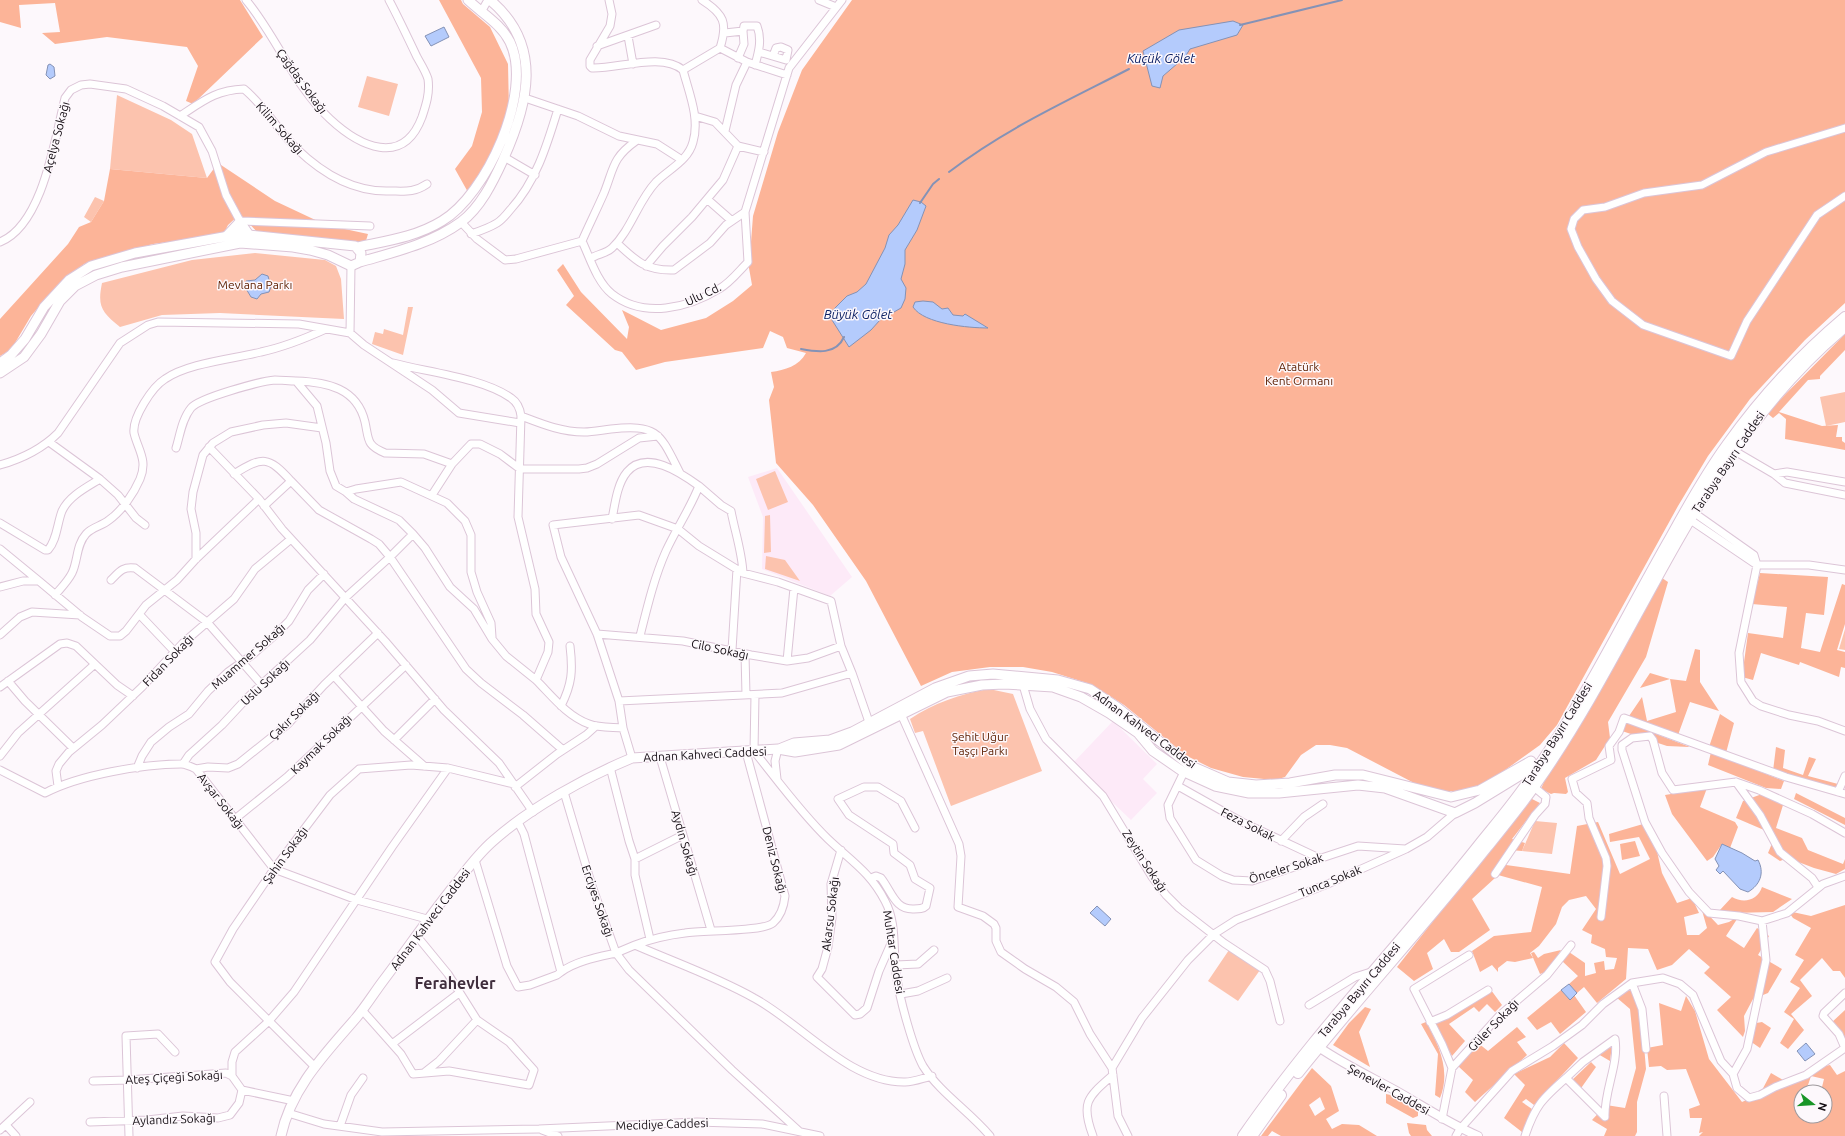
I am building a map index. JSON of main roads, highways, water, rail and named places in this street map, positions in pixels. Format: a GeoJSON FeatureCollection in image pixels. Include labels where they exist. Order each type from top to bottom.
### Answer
{"type":"FeatureCollection","features":[{"type":"Feature","properties":{"kind":"main road"},"geometry":{"type":"LineString","coordinates":[[351,263],[341,252],[345,247],[403,237],[426,230],[443,221],[454,212],[476,188],[493,158],[513,110],[516,86],[516,58],[510,42],[501,27],[468,0]]}},
{"type":"Feature","properties":{"kind":"main road"},"geometry":{"type":"LineString","coordinates":[[0,363],[11,355],[25,339],[44,307],[69,280],[91,266],[135,253],[225,236],[310,250],[351,263],[415,246],[438,236],[461,222],[492,184],[514,135],[525,98],[527,75],[523,46],[507,20],[492,1]]}},
{"type":"Feature","properties":{"kind":"main road"},"geometry":{"type":"LineString","coordinates":[[0,374],[24,357],[60,301],[75,286],[96,275],[159,258],[245,239],[355,246]]}},
{"type":"Feature","properties":{"kind":"main road"},"geometry":{"type":"LineString","coordinates":[[351,263],[362,256],[355,246]]}},
{"type":"Feature","properties":{"kind":"main road","name":"Tarabya Bayırı Caddesi"},"geometry":{"type":"LineString","coordinates":[[1243,1136],[1266,1103],[1436,910],[1530,786],[1601,678],[1710,470],[1752,412],[1794,364],[1845,317]]}},
{"type":"Feature","properties":{"kind":"main road","name":"Tarabya Bayırı Caddesi"},"geometry":{"type":"LineString","coordinates":[[1661,562],[1733,450],[1778,392],[1806,362],[1845,327]]}},
{"type":"Feature","properties":{"kind":"main road","name":"Adnan Kahveci Caddesi"},"geometry":{"type":"LineString","coordinates":[[282,1136],[288,1113],[314,1066],[362,1010],[427,919],[492,841],[564,792],[610,767],[632,758],[750,752],[778,749],[794,743],[830,740],[852,732],[935,688],[968,676],[993,674],[1051,679],[1090,690],[1117,707],[1189,765],[1228,782],[1256,785],[1290,784],[1335,775],[1363,775],[1454,797]]}},
{"type":"Feature","properties":{"kind":"main road","name":"Adnan Kahveci Caddesi"},"geometry":{"type":"LineString","coordinates":[[778,749],[795,752],[839,745],[947,692],[982,685],[1053,687],[1081,697],[1109,713],[1138,734],[1153,751],[1184,772],[1215,786],[1249,793],[1279,793],[1358,785],[1385,788],[1428,804],[1453,810]]}},
{"type":"Feature","properties":{"kind":"main road"},"geometry":{"type":"LineString","coordinates":[[1453,810],[1475,804],[1547,758]]}},
{"type":"Feature","properties":{"kind":"main road"},"geometry":{"type":"LineString","coordinates":[[1453,810],[1447,802],[1454,797],[1480,790],[1547,758]]}},
{"type":"Feature","properties":{"kind":"main road"},"geometry":{"type":"LineString","coordinates":[[1518,776],[1525,777],[1530,786]]}},
{"type":"Feature","properties":{"kind":"main road","name":"Tarabya Bayırı Caddesi"},"geometry":{"type":"LineString","coordinates":[[1317,1045],[1313,1038],[1315,1031],[1345,997],[1358,991],[1530,786]]}},
{"type":"Feature","properties":{"kind":"main road"},"geometry":{"type":"LineString","coordinates":[[1453,810],[1463,802],[1454,797]]}},
{"type":"Feature","properties":{"kind":"main road","name":"Tarabya Bayırı Caddesi"},"geometry":{"type":"LineString","coordinates":[[1252,1136],[1317,1045]]}},
{"type":"Feature","properties":{"kind":"water","name":"Küçük Gölet"},"geometry":{"type":"Polygon","coordinates":[[[1233,21],[1243,25],[1237,35],[1190,49],[1185,57],[1163,76],[1160,88],[1152,86],[1143,51],[1179,30],[1233,21]]]}},
{"type":"Feature","properties":{"kind":"water"},"geometry":{"type":"Polygon","coordinates":[[[444,27],[449,37],[431,46],[425,36],[444,27]]]}},
{"type":"Feature","properties":{"kind":"water"},"geometry":{"type":"Polygon","coordinates":[[[50,64],[54,67],[55,76],[50,79],[46,75],[48,65],[50,64]]]}},
{"type":"Feature","properties":{"kind":"water","name":"Büyük Gölet"},"geometry":{"type":"Polygon","coordinates":[[[913,200],[921,202],[926,206],[917,230],[905,250],[905,264],[901,279],[906,288],[905,299],[901,308],[880,320],[871,330],[849,347],[832,320],[832,311],[847,296],[857,292],[866,284],[885,248],[889,235],[898,225],[913,200]]]}},
{"type":"Feature","properties":{"kind":"water"},"geometry":{"type":"Polygon","coordinates":[[[262,274],[268,276],[271,287],[269,292],[261,294],[257,299],[251,297],[245,287],[246,281],[255,280],[262,274]]]}},
{"type":"Feature","properties":{"kind":"water"},"geometry":{"type":"Polygon","coordinates":[[[915,302],[933,302],[942,309],[948,308],[953,315],[963,316],[965,314],[988,328],[959,326],[927,317],[919,313],[913,307],[915,302]]]}},
{"type":"Feature","properties":{"kind":"water"},"geometry":{"type":"Polygon","coordinates":[[[1722,844],[1755,861],[1758,860],[1761,870],[1760,878],[1756,886],[1748,892],[1740,889],[1723,871],[1720,874],[1716,870],[1719,866],[1715,859],[1722,844]]]}},
{"type":"Feature","properties":{"kind":"water"},"geometry":{"type":"Polygon","coordinates":[[[1097,906],[1111,919],[1105,926],[1090,913],[1097,906]]]}},
{"type":"Feature","properties":{"kind":"water"},"geometry":{"type":"Polygon","coordinates":[[[1569,984],[1577,993],[1570,1000],[1561,990],[1569,984]]]}},
{"type":"Feature","properties":{"kind":"water"},"geometry":{"type":"Polygon","coordinates":[[[1806,1043],[1815,1054],[1805,1061],[1797,1051],[1806,1043]]]}},
{"type":"Feature","properties":{"kind":"waterway"},"geometry":{"type":"LineString","coordinates":[[1240,25],[1342,0]]}},
{"type":"Feature","properties":{"kind":"waterway"},"geometry":{"type":"LineString","coordinates":[[1139,63],[1146,60]]}},
{"type":"Feature","properties":{"kind":"waterway"},"geometry":{"type":"LineString","coordinates":[[949,172],[992,142],[1014,129],[1129,69]]}},
{"type":"Feature","properties":{"kind":"waterway"},"geometry":{"type":"LineString","coordinates":[[920,203],[933,184],[939,179]]}},
{"type":"Feature","properties":{"kind":"waterway"},"geometry":{"type":"LineString","coordinates":[[801,349],[826,351],[836,347],[841,343],[844,337]]}},
{"type":"Feature","properties":{"kind":"district","name":"Ferahevler"},"geometry":{"type":"Point","coordinates":[455,983]}},
{"type":"Feature","properties":{"kind":"park label","name":"Mevlana Parkı"},"geometry":{"type":"Point","coordinates":[255,284]}},
{"type":"Feature","properties":{"kind":"park label","name":"Atatürk Kent Ormanı"},"geometry":{"type":"Point","coordinates":[1299,373]}},
{"type":"Feature","properties":{"kind":"park label","name":"Şehit Uğur Taşçı Parkı"},"geometry":{"type":"Point","coordinates":[980,743]}}]}
